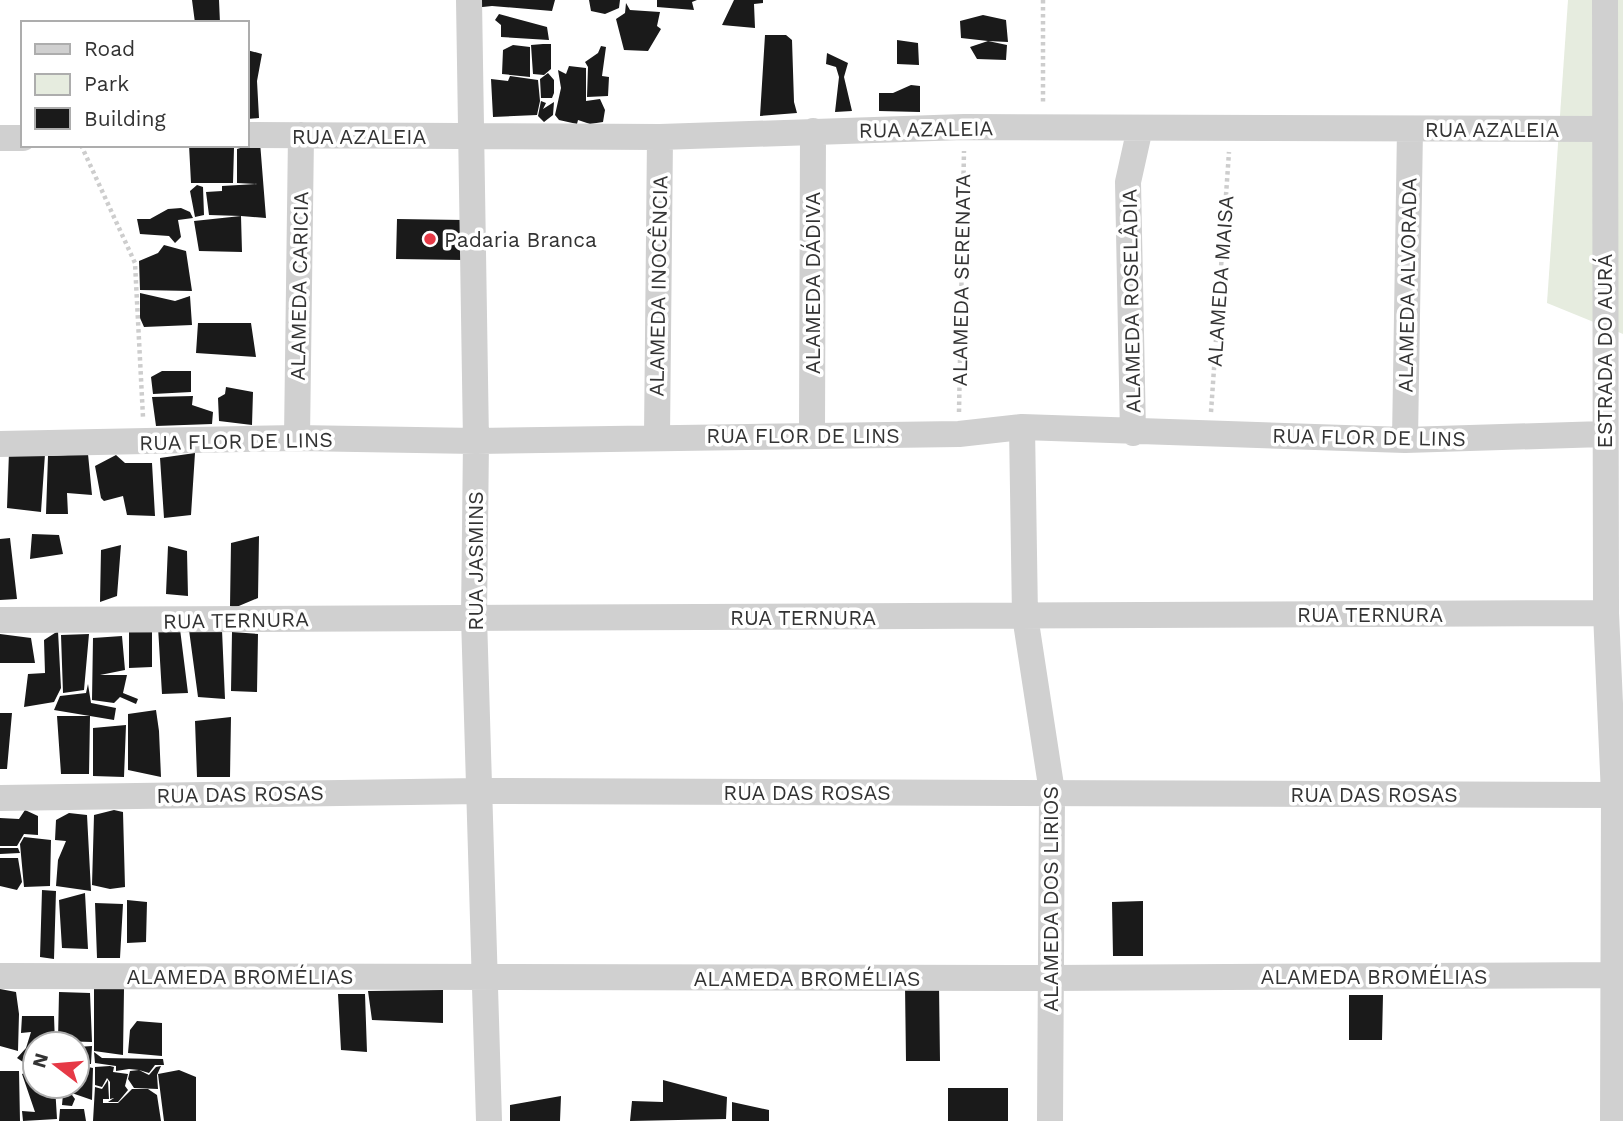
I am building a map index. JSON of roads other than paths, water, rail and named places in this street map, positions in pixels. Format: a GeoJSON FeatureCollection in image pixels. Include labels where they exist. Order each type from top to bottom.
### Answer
{"type":"FeatureCollection","features":[{"type":"Feature","properties":{"kind":"street","name":"RUA JASMINS"},"geometry":{"type":"LineString","coordinates":[[469,0],[476,441],[474,617],[489,1121]]}},
{"type":"Feature","properties":{"kind":"street","name":"ESTRADA DO AURÁ"},"geometry":{"type":"LineString","coordinates":[[1605,0],[1604,129],[1614,335],[1604,434],[1606,613],[1614,795],[1614,1121]]}},
{"type":"Feature","properties":{"kind":"street","name":"RUA AZALEIA"},"geometry":{"type":"LineString","coordinates":[[248,135],[660,137],[964,127],[1604,129]]}},
{"type":"Feature","properties":{"kind":"street","name":"ALAMEDA ROSELÂDIA"},"geometry":{"type":"LineString","coordinates":[[1133,433],[1128,182],[1140,128]]}},
{"type":"Feature","properties":{"kind":"street","name":"ALAMEDA ALVORADA"},"geometry":{"type":"LineString","coordinates":[[1405,440],[1410,129]]}},
{"type":"Feature","properties":{"kind":"street","name":"ALAMEDA DÁDIVA"},"geometry":{"type":"LineString","coordinates":[[812,435],[813,131]]}},
{"type":"Feature","properties":{"kind":"street","name":"ALAMEDA CARICIA"},"geometry":{"type":"LineString","coordinates":[[297,438],[301,135]]}},
{"type":"Feature","properties":{"kind":"street","name":"ALAMEDA INOCÊNCIA"},"geometry":{"type":"LineString","coordinates":[[657,436],[660,137]]}},
{"type":"Feature","properties":{"kind":"street"},"geometry":{"type":"LineString","coordinates":[[0,138],[21,138]]}},
{"type":"Feature","properties":{"kind":"street","name":"RUA FLOR DE LINS"},"geometry":{"type":"LineString","coordinates":[[0,444],[297,438],[476,441],[657,436],[958,434],[1022,427],[1133,433],[1405,440],[1604,434]]}},
{"type":"Feature","properties":{"kind":"street","name":"ALAMEDA DOS LIRIOS"},"geometry":{"type":"LineString","coordinates":[[1022,427],[1025,616],[1052,792],[1051,1121]]}},
{"type":"Feature","properties":{"kind":"street","name":"RUA TERNURA"},"geometry":{"type":"LineString","coordinates":[[0,620],[1606,613]]}},
{"type":"Feature","properties":{"kind":"street","name":"RUA DAS ROSAS"},"geometry":{"type":"LineString","coordinates":[[0,798],[479,791],[1614,795]]}},
{"type":"Feature","properties":{"kind":"street","name":"ALAMEDA BROMÉLIAS"},"geometry":{"type":"LineString","coordinates":[[0,976],[1051,978],[1613,975]]}},
{"type":"Feature","properties":{"kind":"place","name":"Padaria Branca"},"geometry":{"type":"Point","coordinates":[430,239]}}]}
